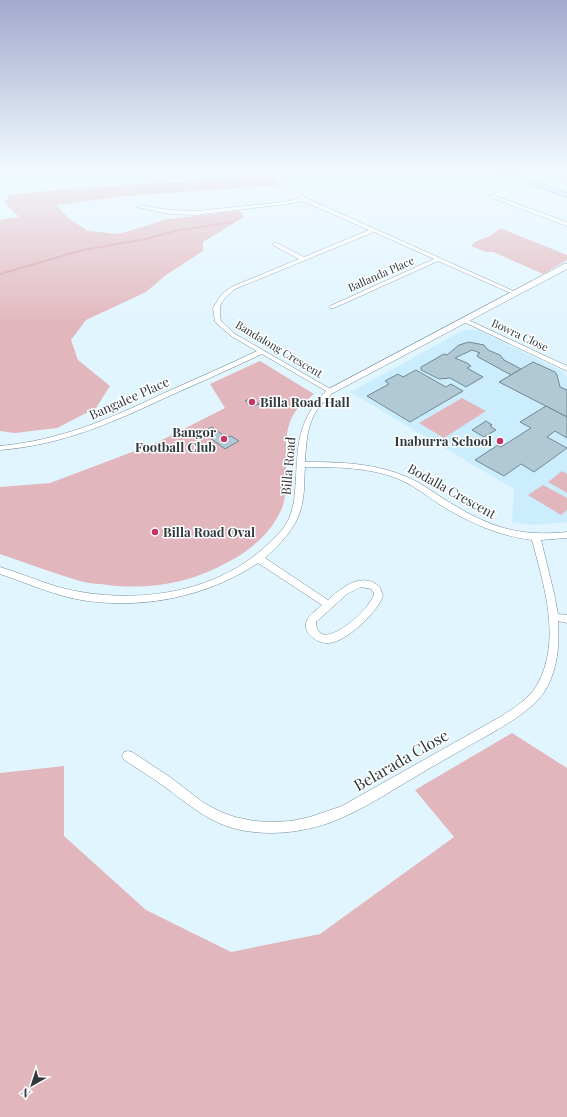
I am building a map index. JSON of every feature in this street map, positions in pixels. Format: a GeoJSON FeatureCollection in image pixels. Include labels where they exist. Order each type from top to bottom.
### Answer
{"type":"FeatureCollection","features":[{"type":"Feature","properties":{"kind":"street"},"geometry":{"type":"LineString","coordinates":[[357,223],[515,293]]}},
{"type":"Feature","properties":{"kind":"street","name":"Bandalong Crescent"},"geometry":{"type":"LineString","coordinates":[[330,391],[233,335],[218,322],[216,308],[223,296],[233,288],[372,230]]}},
{"type":"Feature","properties":{"kind":"street"},"geometry":{"type":"LineString","coordinates":[[275,244],[303,259]]}},
{"type":"Feature","properties":{"kind":"street","name":"Ballanda Place"},"geometry":{"type":"LineString","coordinates":[[332,308],[438,259]]}},
{"type":"Feature","properties":{"kind":"street","name":"Billa Road"},"geometry":{"type":"LineString","coordinates":[[0,570],[80,596],[112,600],[170,596],[216,583],[247,568],[271,549],[290,526],[299,499],[302,464],[301,446],[306,426],[313,410],[330,391],[567,266]]}},
{"type":"Feature","properties":{"kind":"street","name":"Bowra Close"},"geometry":{"type":"LineString","coordinates":[[464,320],[567,369]]}},
{"type":"Feature","properties":{"kind":"street","name":"Bangalee Place"},"geometry":{"type":"LineString","coordinates":[[0,448],[47,441],[114,420],[261,352]]}},
{"type":"Feature","properties":{"kind":"street","name":"Bodalla Crescent"},"geometry":{"type":"LineString","coordinates":[[302,464],[339,465],[389,472],[405,478],[483,526],[510,533],[536,537],[567,535]]}},
{"type":"Feature","properties":{"kind":"street","name":"Belarada Close"},"geometry":{"type":"LineString","coordinates":[[128,756],[166,781],[200,807],[217,816],[238,823],[263,828],[300,826],[319,821],[346,810],[504,720],[525,705],[542,686],[551,663],[555,642],[555,618],[536,537]]}},
{"type":"Feature","properties":{"kind":"street"},"geometry":{"type":"LineString","coordinates":[[259,558],[329,605]]}},
{"type":"Feature","properties":{"kind":"street"},"geometry":{"type":"LineString","coordinates":[[362,583],[369,584],[376,588],[379,593],[372,608],[339,636],[334,639],[318,638],[312,634],[310,628],[311,622],[329,605],[345,591],[362,583]]}},
{"type":"Feature","properties":{"kind":"street"},"geometry":{"type":"LineString","coordinates":[[555,618],[567,618]]}},
{"type":"Feature","properties":{"kind":"shaded area"},"geometry":{"type":"Polygon","coordinates":[[[0,223],[76,223],[88,231],[119,234],[155,223],[234,223],[203,242],[203,251],[166,275],[146,292],[86,320],[71,340],[78,360],[110,386],[96,408],[57,428],[15,433],[0,431],[0,223]]]}},
{"type":"Feature","properties":{"kind":"shaded area"},"geometry":{"type":"Polygon","coordinates":[[[500,228],[567,255],[567,260],[543,274],[493,252],[486,252],[471,246],[477,241],[492,235],[500,228]]]}},
{"type":"Feature","properties":{"kind":"shaded area","name":"Inaburra School"},"geometry":{"type":"Polygon","coordinates":[[[464,330],[478,330],[560,370],[567,377],[567,522],[535,525],[512,522],[514,489],[350,392],[464,330]]]}},
{"type":"Feature","properties":{"kind":"shaded area"},"geometry":{"type":"Polygon","coordinates":[[[260,361],[314,394],[298,408],[291,418],[286,443],[286,483],[282,508],[273,525],[246,551],[215,569],[199,575],[167,584],[135,587],[83,582],[0,554],[0,487],[50,483],[156,443],[225,408],[210,384],[260,361]]]}},
{"type":"Feature","properties":{"kind":"shaded area"},"geometry":{"type":"Polygon","coordinates":[[[462,398],[486,411],[444,438],[419,423],[462,398]]]}},
{"type":"Feature","properties":{"kind":"shaded area"},"geometry":{"type":"Polygon","coordinates":[[[562,471],[567,474],[567,493],[548,482],[562,471]]]}},
{"type":"Feature","properties":{"kind":"shaded area"},"geometry":{"type":"Polygon","coordinates":[[[543,485],[567,498],[567,510],[561,515],[528,495],[543,485]]]}},
{"type":"Feature","properties":{"kind":"shaded area"},"geometry":{"type":"Polygon","coordinates":[[[512,733],[567,768],[567,1117],[0,1117],[0,773],[64,766],[64,836],[146,910],[231,952],[320,934],[454,837],[415,790],[512,733]]]}},
{"type":"Feature","properties":{"kind":"building"},"geometry":{"type":"Polygon","coordinates":[[[469,342],[484,345],[488,350],[500,355],[504,360],[521,369],[511,375],[478,357],[477,355],[480,353],[472,350],[455,358],[467,363],[471,366],[467,368],[483,377],[466,387],[450,378],[439,379],[421,370],[421,367],[444,354],[447,355],[459,345],[469,342]]]}},
{"type":"Feature","properties":{"kind":"building"},"geometry":{"type":"Polygon","coordinates":[[[533,362],[555,372],[560,387],[567,390],[567,417],[499,382],[533,362]]]}},
{"type":"Feature","properties":{"kind":"building"},"geometry":{"type":"Polygon","coordinates":[[[416,370],[446,387],[451,384],[463,391],[410,422],[367,396],[389,384],[385,381],[398,374],[403,377],[416,370]]]}},
{"type":"Feature","properties":{"kind":"building","name":"Billa Road Hall"},"geometry":{"type":"Polygon","coordinates":[[[252,398],[259,404],[251,407],[245,401],[252,398]]]}},
{"type":"Feature","properties":{"kind":"building"},"geometry":{"type":"Polygon","coordinates":[[[546,406],[567,417],[567,438],[555,431],[547,437],[567,448],[534,472],[521,464],[504,476],[475,460],[498,445],[501,447],[531,428],[520,422],[546,406]]]}},
{"type":"Feature","properties":{"kind":"building"},"geometry":{"type":"Polygon","coordinates":[[[486,421],[496,430],[484,437],[472,430],[486,421]]]}},
{"type":"Feature","properties":{"kind":"building","name":"Bangor Football Club"},"geometry":{"type":"Polygon","coordinates":[[[212,427],[223,435],[224,434],[229,437],[231,436],[239,441],[225,449],[202,432],[212,427]]]}},
{"type":"Feature","properties":{"kind":"waterway"},"geometry":{"type":"LineString","coordinates":[[0,274],[83,250],[146,239],[175,231],[225,223]]}},
{"type":"Feature","properties":{"kind":"place","name":"Billa Road Hall"},"geometry":{"type":"Point","coordinates":[252,402]}},
{"type":"Feature","properties":{"kind":"place","name":"Bangor Football Club"},"geometry":{"type":"Point","coordinates":[224,439]}},
{"type":"Feature","properties":{"kind":"place","name":"Inaburra School"},"geometry":{"type":"Point","coordinates":[500,441]}},
{"type":"Feature","properties":{"kind":"place","name":"Billa Road Oval"},"geometry":{"type":"Point","coordinates":[155,532]}}]}
